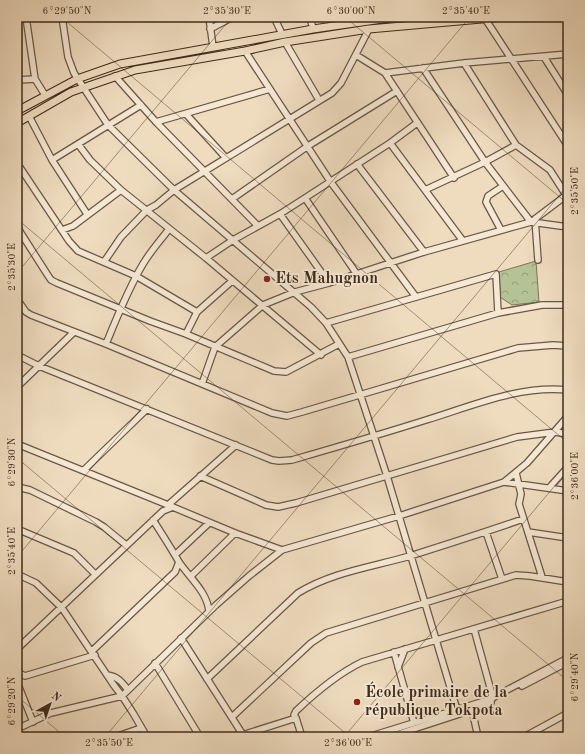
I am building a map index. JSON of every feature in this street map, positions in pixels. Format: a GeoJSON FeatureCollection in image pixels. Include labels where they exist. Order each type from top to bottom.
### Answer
{"type":"FeatureCollection","features":[{"type":"Feature","properties":{"kind":"main road"},"geometry":{"type":"LineString","coordinates":[[17,111],[77,79],[120,64],[282,34],[396,17]]}},
{"type":"Feature","properties":{"kind":"main road"},"geometry":{"type":"LineString","coordinates":[[17,123],[71,92],[135,70],[285,42],[369,29],[504,17]]}},
{"type":"Feature","properties":{"kind":"street"},"geometry":{"type":"LineString","coordinates":[[26,17],[35,79],[45,95]]}},
{"type":"Feature","properties":{"kind":"street"},"geometry":{"type":"LineString","coordinates":[[62,17],[68,57],[77,79],[108,125],[174,190],[311,307],[326,323],[348,357],[387,476],[457,710]]}},
{"type":"Feature","properties":{"kind":"street"},"geometry":{"type":"LineString","coordinates":[[208,17],[213,47]]}},
{"type":"Feature","properties":{"kind":"street"},"geometry":{"type":"LineString","coordinates":[[210,29],[233,17]]}},
{"type":"Feature","properties":{"kind":"street"},"geometry":{"type":"LineString","coordinates":[[274,17],[282,34]]}},
{"type":"Feature","properties":{"kind":"street"},"geometry":{"type":"LineString","coordinates":[[310,17],[313,29]]}},
{"type":"Feature","properties":{"kind":"street"},"geometry":{"type":"LineString","coordinates":[[484,18],[568,146]]}},
{"type":"Feature","properties":{"kind":"street"},"geometry":{"type":"LineString","coordinates":[[104,262],[121,237],[147,210],[203,171],[332,93],[341,83],[369,29]]}},
{"type":"Feature","properties":{"kind":"street"},"geometry":{"type":"LineString","coordinates":[[285,42],[319,100]]}},
{"type":"Feature","properties":{"kind":"street"},"geometry":{"type":"LineString","coordinates":[[245,50],[330,181],[416,297]]}},
{"type":"Feature","properties":{"kind":"street"},"geometry":{"type":"LineString","coordinates":[[385,73],[464,63],[568,54]]}},
{"type":"Feature","properties":{"kind":"street"},"geometry":{"type":"LineString","coordinates":[[356,55],[385,73],[454,178]]}},
{"type":"Feature","properties":{"kind":"street"},"geometry":{"type":"LineString","coordinates":[[544,57],[567,91]]}},
{"type":"Feature","properties":{"kind":"street"},"geometry":{"type":"LineString","coordinates":[[202,384],[215,347],[263,305],[295,292],[329,283],[390,262],[534,221],[567,194],[550,170],[516,145],[464,63]]}},
{"type":"Feature","properties":{"kind":"street"},"geometry":{"type":"LineString","coordinates":[[423,68],[485,162],[534,221],[538,260]]}},
{"type":"Feature","properties":{"kind":"street"},"geometry":{"type":"LineString","coordinates":[[116,76],[156,122],[258,226]]}},
{"type":"Feature","properties":{"kind":"street"},"geometry":{"type":"LineString","coordinates":[[17,80],[35,79]]}},
{"type":"Feature","properties":{"kind":"street"},"geometry":{"type":"LineString","coordinates":[[156,122],[270,89]]}},
{"type":"Feature","properties":{"kind":"street"},"geometry":{"type":"LineString","coordinates":[[232,199],[308,146],[397,91]]}},
{"type":"Feature","properties":{"kind":"street"},"geometry":{"type":"LineString","coordinates":[[52,160],[141,105]]}},
{"type":"Feature","properties":{"kind":"street"},"geometry":{"type":"LineString","coordinates":[[186,114],[226,158]]}},
{"type":"Feature","properties":{"kind":"street"},"geometry":{"type":"LineString","coordinates":[[29,116],[52,160],[87,214]]}},
{"type":"Feature","properties":{"kind":"street"},"geometry":{"type":"LineString","coordinates":[[206,258],[233,240],[280,214],[390,143],[417,123]]}},
{"type":"Feature","properties":{"kind":"street"},"geometry":{"type":"LineString","coordinates":[[390,143],[463,241]]}},
{"type":"Feature","properties":{"kind":"street"},"geometry":{"type":"LineString","coordinates":[[78,144],[90,160],[121,190],[263,305],[321,355]]}},
{"type":"Feature","properties":{"kind":"street"},"geometry":{"type":"LineString","coordinates":[[425,190],[454,178],[516,145]]}},
{"type":"Feature","properties":{"kind":"street"},"geometry":{"type":"LineString","coordinates":[[17,163],[20,172],[69,241],[78,251],[136,276],[197,312]]}},
{"type":"Feature","properties":{"kind":"street"},"geometry":{"type":"LineString","coordinates":[[357,164],[424,252]]}},
{"type":"Feature","properties":{"kind":"street"},"geometry":{"type":"LineString","coordinates":[[501,230],[486,202],[486,199],[488,196],[504,186]]}},
{"type":"Feature","properties":{"kind":"street"},"geometry":{"type":"LineString","coordinates":[[62,230],[73,226],[121,190]]}},
{"type":"Feature","properties":{"kind":"street"},"geometry":{"type":"LineString","coordinates":[[304,198],[356,274]]}},
{"type":"Feature","properties":{"kind":"street"},"geometry":{"type":"LineString","coordinates":[[280,214],[329,283]]}},
{"type":"Feature","properties":{"kind":"street"},"geometry":{"type":"LineString","coordinates":[[534,221],[568,227]]}},
{"type":"Feature","properties":{"kind":"street"},"geometry":{"type":"LineString","coordinates":[[17,227],[51,280],[65,287],[186,334],[278,373],[286,372],[321,355],[339,344]]}},
{"type":"Feature","properties":{"kind":"street"},"geometry":{"type":"LineString","coordinates":[[106,344],[120,309],[136,276],[169,229]]}},
{"type":"Feature","properties":{"kind":"street"},"geometry":{"type":"LineString","coordinates":[[326,323],[496,274],[498,313]]}},
{"type":"Feature","properties":{"kind":"street"},"geometry":{"type":"LineString","coordinates":[[186,334],[197,312],[232,281]]}},
{"type":"Feature","properties":{"kind":"street"},"geometry":{"type":"LineString","coordinates":[[17,299],[26,312],[31,315],[106,344],[272,413],[287,416],[518,348],[553,345],[568,346]]}},
{"type":"Feature","properties":{"kind":"street"},"geometry":{"type":"LineString","coordinates":[[348,357],[498,313],[524,307],[568,305]]}},
{"type":"Feature","properties":{"kind":"street"},"geometry":{"type":"LineString","coordinates":[[17,387],[74,332]]}},
{"type":"Feature","properties":{"kind":"street"},"geometry":{"type":"LineString","coordinates":[[17,355],[39,366],[272,460],[286,461],[514,393],[541,389],[568,390]]}},
{"type":"Feature","properties":{"kind":"street"},"geometry":{"type":"LineString","coordinates":[[84,470],[147,409]]}},
{"type":"Feature","properties":{"kind":"street"},"geometry":{"type":"LineString","coordinates":[[17,729],[57,712],[122,696],[216,605],[282,550],[399,516],[504,482],[527,463],[568,416]]}},
{"type":"Feature","properties":{"kind":"street"},"geometry":{"type":"LineString","coordinates":[[200,476],[259,502],[278,507],[296,503],[517,437],[555,432],[568,434]]}},
{"type":"Feature","properties":{"kind":"street"},"geometry":{"type":"LineString","coordinates":[[17,444],[84,470],[235,534],[282,550]]}},
{"type":"Feature","properties":{"kind":"street"},"geometry":{"type":"LineString","coordinates":[[17,649],[62,608],[123,545],[236,445]]}},
{"type":"Feature","properties":{"kind":"street"},"geometry":{"type":"LineString","coordinates":[[549,488],[568,467]]}},
{"type":"Feature","properties":{"kind":"street"},"geometry":{"type":"LineString","coordinates":[[516,473],[522,496],[519,504],[542,577]]}},
{"type":"Feature","properties":{"kind":"street"},"geometry":{"type":"LineString","coordinates":[[504,482],[568,491]]}},
{"type":"Feature","properties":{"kind":"street"},"geometry":{"type":"LineString","coordinates":[[17,487],[30,490],[96,522],[104,527],[123,545]]}},
{"type":"Feature","properties":{"kind":"street"},"geometry":{"type":"LineString","coordinates":[[162,511],[168,505]]}},
{"type":"Feature","properties":{"kind":"street"},"geometry":{"type":"LineString","coordinates":[[207,679],[298,593],[313,584],[334,576],[410,556],[524,519]]}},
{"type":"Feature","properties":{"kind":"street"},"geometry":{"type":"LineString","coordinates":[[153,520],[208,602],[209,612]]}},
{"type":"Feature","properties":{"kind":"street"},"geometry":{"type":"LineString","coordinates":[[176,554],[209,523]]}},
{"type":"Feature","properties":{"kind":"street"},"geometry":{"type":"LineString","coordinates":[[17,529],[74,553],[95,574]]}},
{"type":"Feature","properties":{"kind":"street"},"geometry":{"type":"LineString","coordinates":[[486,532],[502,579]]}},
{"type":"Feature","properties":{"kind":"street"},"geometry":{"type":"LineString","coordinates":[[528,532],[568,538]]}},
{"type":"Feature","properties":{"kind":"street"},"geometry":{"type":"LineString","coordinates":[[191,576],[235,534]]}},
{"type":"Feature","properties":{"kind":"street"},"geometry":{"type":"LineString","coordinates":[[33,722],[17,682],[25,676],[93,653],[175,572],[180,562]]}},
{"type":"Feature","properties":{"kind":"street"},"geometry":{"type":"LineString","coordinates":[[175,572],[185,569]]}},
{"type":"Feature","properties":{"kind":"street"},"geometry":{"type":"LineString","coordinates":[[17,574],[36,583],[56,600],[122,696],[147,737]]}},
{"type":"Feature","properties":{"kind":"street"},"geometry":{"type":"LineString","coordinates":[[232,717],[310,643],[326,633],[502,579],[520,575],[568,582]]}},
{"type":"Feature","properties":{"kind":"street"},"geometry":{"type":"LineString","coordinates":[[56,600],[68,602]]}},
{"type":"Feature","properties":{"kind":"street"},"geometry":{"type":"LineString","coordinates":[[208,602],[216,605]]}},
{"type":"Feature","properties":{"kind":"street"},"geometry":{"type":"LineString","coordinates":[[302,737],[294,715],[296,711],[311,696],[347,670],[362,662],[568,602]]}},
{"type":"Feature","properties":{"kind":"street"},"geometry":{"type":"LineString","coordinates":[[474,629],[493,698]]}},
{"type":"Feature","properties":{"kind":"street"},"geometry":{"type":"LineString","coordinates":[[181,638],[243,735]]}},
{"type":"Feature","properties":{"kind":"street"},"geometry":{"type":"LineString","coordinates":[[398,667],[406,649]]}},
{"type":"Feature","properties":{"kind":"street"},"geometry":{"type":"LineString","coordinates":[[394,652],[414,723]]}},
{"type":"Feature","properties":{"kind":"street"},"geometry":{"type":"LineString","coordinates":[[368,737],[493,698],[568,658]]}},
{"type":"Feature","properties":{"kind":"street"},"geometry":{"type":"LineString","coordinates":[[390,737],[472,710],[494,701],[568,662]]}},
{"type":"Feature","properties":{"kind":"street"},"geometry":{"type":"LineString","coordinates":[[155,663],[200,737]]}},
{"type":"Feature","properties":{"kind":"street"},"geometry":{"type":"LineString","coordinates":[[17,672],[25,676]]}},
{"type":"Feature","properties":{"kind":"street"},"geometry":{"type":"LineString","coordinates":[[107,675],[113,675],[119,679],[128,690]]}},
{"type":"Feature","properties":{"kind":"street"},"geometry":{"type":"LineString","coordinates":[[472,710],[478,737]]}},
{"type":"Feature","properties":{"kind":"street"},"geometry":{"type":"LineString","coordinates":[[524,737],[568,714]]}},
{"type":"Feature","properties":{"kind":"street"},"geometry":{"type":"LineString","coordinates":[[236,737],[296,718]]}},
{"type":"Feature","properties":{"kind":"street"},"geometry":{"type":"LineString","coordinates":[[115,737],[141,728]]}},
{"type":"Feature","properties":{"kind":"green space"},"geometry":{"type":"Polygon","coordinates":[[[536,261],[539,302],[512,305],[500,297],[499,272],[536,261]]]}},
{"type":"Feature","properties":{"kind":"place","name":"Ets Mahugnon"},"geometry":{"type":"Point","coordinates":[267,279]}},
{"type":"Feature","properties":{"kind":"place","name":"École primaire de la république Tokpota"},"geometry":{"type":"Point","coordinates":[357,702]}}]}
